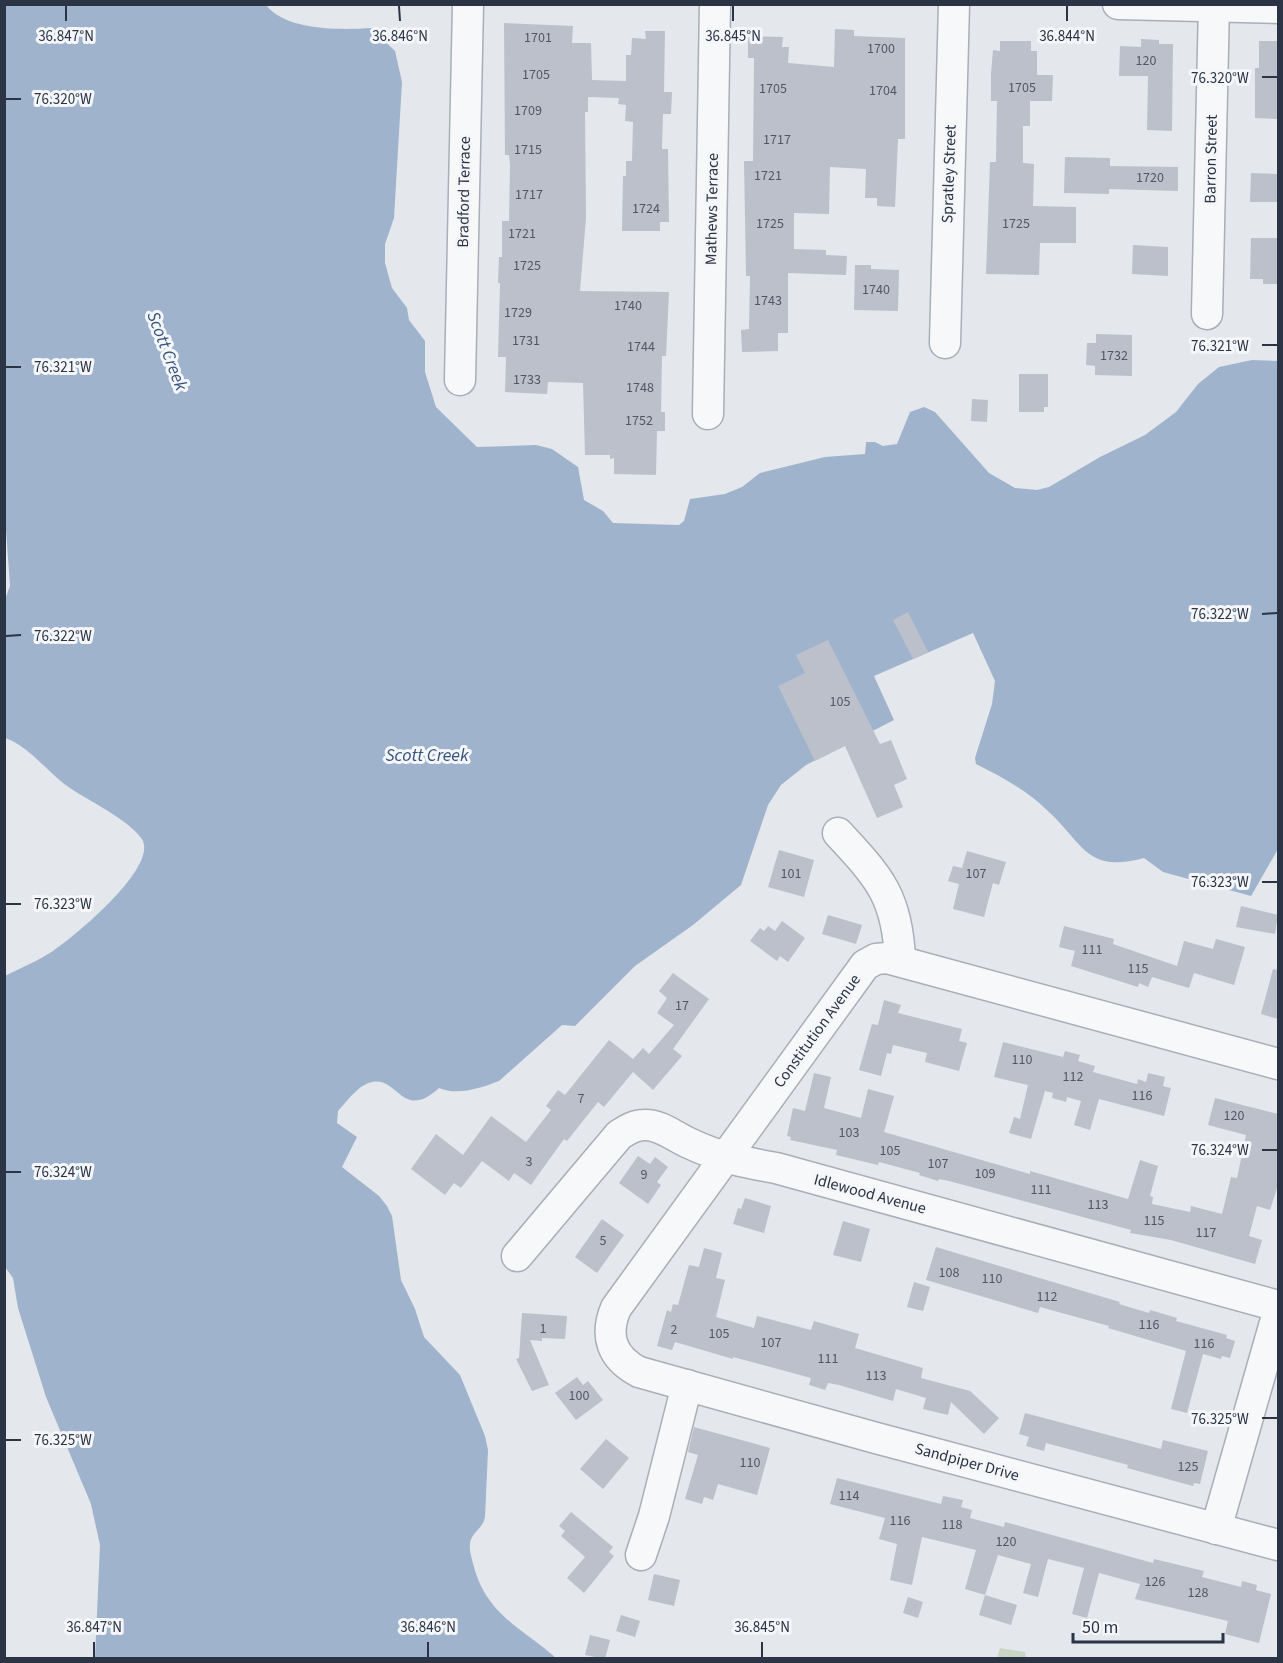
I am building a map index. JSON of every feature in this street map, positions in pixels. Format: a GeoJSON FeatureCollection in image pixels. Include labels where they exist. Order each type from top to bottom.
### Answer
{"type":"FeatureCollection","features":[{"type":"Feature","properties":{"kind":"street","name":"Bradford Terrace"},"geometry":{"type":"LineString","coordinates":[[460,380],[468,4]]}},
{"type":"Feature","properties":{"kind":"street","name":"Mathews Terrace"},"geometry":{"type":"LineString","coordinates":[[708,414],[715,4]]}},
{"type":"Feature","properties":{"kind":"street","name":"Spratley Street"},"geometry":{"type":"LineString","coordinates":[[945,343],[954,4]]}},
{"type":"Feature","properties":{"kind":"street"},"geometry":{"type":"LineString","coordinates":[[1118,4],[1278,8]]}},
{"type":"Feature","properties":{"kind":"street","name":"Barron Street"},"geometry":{"type":"LineString","coordinates":[[1207,314],[1214,5]]}},
{"type":"Feature","properties":{"kind":"street"},"geometry":{"type":"LineString","coordinates":[[838,833],[874,871],[887,894],[899,934],[900,961]]}},
{"type":"Feature","properties":{"kind":"street","name":"Constitution Avenue"},"geometry":{"type":"LineString","coordinates":[[656,1377],[627,1366],[617,1356],[609,1335],[611,1320],[616,1308],[865,965],[882,958],[900,961],[1278,1064]]}},
{"type":"Feature","properties":{"kind":"street","name":"Idlewood Avenue"},"geometry":{"type":"LineString","coordinates":[[517,1256],[619,1135],[630,1128],[644,1125],[658,1127],[691,1144],[725,1157],[776,1168],[1278,1306]]}},
{"type":"Feature","properties":{"kind":"street"},"geometry":{"type":"LineString","coordinates":[[1216,1528],[1278,1312]]}},
{"type":"Feature","properties":{"kind":"street","name":"Sandpiper Drive"},"geometry":{"type":"LineString","coordinates":[[656,1377],[1278,1545]]}},
{"type":"Feature","properties":{"kind":"street"},"geometry":{"type":"LineString","coordinates":[[641,1555],[654,1516],[687,1385]]}},
{"type":"Feature","properties":{"kind":"green space"},"geometry":{"type":"Polygon","coordinates":[[[1000,1648],[1025,1652],[1026,1658],[997,1658],[1000,1648]]]}},
{"type":"Feature","properties":{"kind":"water","name":"Scott Creek"},"geometry":{"type":"Polygon","coordinates":[[[5,5],[266,5],[275,14],[300,24],[345,29],[371,28],[395,51],[402,82],[394,218],[385,244],[385,263],[392,288],[407,308],[409,320],[425,341],[425,372],[436,407],[477,447],[536,445],[552,449],[578,467],[584,500],[603,511],[613,523],[679,525],[684,521],[690,499],[725,494],[742,487],[760,473],[825,457],[865,454],[866,442],[875,442],[883,446],[897,444],[910,412],[924,407],[935,412],[989,473],[1015,488],[1037,490],[1049,487],[1100,457],[1145,435],[1176,412],[1198,384],[1219,367],[1252,360],[1278,361],[1278,849],[1251,896],[1163,872],[1144,858],[1125,862],[1098,859],[1080,845],[1032,797],[1005,779],[976,764],[975,758],[992,704],[995,681],[973,633],[874,676],[894,720],[806,765],[781,785],[768,805],[741,885],[693,925],[635,966],[575,1026],[562,1025],[499,1081],[492,1084],[461,1091],[439,1088],[425,1098],[415,1100],[406,1098],[383,1082],[373,1082],[358,1089],[338,1111],[337,1123],[357,1137],[342,1167],[379,1196],[387,1206],[392,1216],[401,1280],[415,1309],[424,1337],[460,1375],[485,1436],[488,1450],[485,1517],[482,1525],[472,1536],[470,1547],[480,1583],[497,1609],[507,1619],[556,1658],[95,1658],[100,1545],[91,1504],[46,1397],[18,1308],[13,1278],[5,1267],[5,976],[53,951],[78,932],[111,901],[126,885],[137,868],[143,853],[143,841],[122,820],[64,784],[32,754],[5,738],[4,602],[10,586],[4,502],[5,5]]]}},
{"type":"Feature","properties":{"kind":"building"},"geometry":{"type":"Polygon","coordinates":[[[504,23],[573,26],[572,43],[591,43],[592,80],[626,81],[626,55],[631,55],[632,38],[646,39],[645,31],[665,31],[664,92],[672,92],[671,114],[663,114],[662,149],[668,149],[669,222],[660,222],[660,231],[622,231],[623,176],[626,176],[626,161],[632,161],[633,122],[625,121],[626,105],[618,104],[619,98],[588,97],[588,112],[585,112],[586,218],[580,291],[669,292],[666,356],[662,356],[661,412],[665,412],[665,431],[657,431],[656,475],[614,474],[614,458],[610,459],[610,455],[585,455],[583,383],[548,382],[547,394],[505,392],[506,357],[498,357],[499,257],[502,257],[502,221],[509,221],[510,165],[509,155],[505,155],[504,23]]]}},
{"type":"Feature","properties":{"kind":"building"},"geometry":{"type":"Polygon","coordinates":[[[835,29],[854,30],[854,36],[905,38],[905,139],[898,139],[895,207],[877,206],[877,198],[865,198],[866,169],[830,167],[829,214],[794,213],[794,249],[826,250],[826,255],[847,256],[846,275],[788,273],[788,333],[778,333],[778,351],[742,352],[741,330],[749,329],[750,276],[746,276],[744,161],[753,161],[754,58],[748,58],[748,36],[783,37],[782,47],[789,47],[788,63],[834,67],[835,29]]]}},
{"type":"Feature","properties":{"kind":"building"},"geometry":{"type":"Polygon","coordinates":[[[1141,39],[1159,40],[1159,44],[1173,44],[1172,131],[1147,130],[1148,76],[1119,76],[1120,46],[1141,47],[1141,39]]]}},
{"type":"Feature","properties":{"kind":"building"},"geometry":{"type":"Polygon","coordinates":[[[1000,41],[1031,41],[1031,51],[1037,51],[1037,75],[1053,75],[1052,101],[1030,101],[1030,126],[1023,126],[1023,163],[1034,164],[1033,206],[1076,207],[1076,243],[1040,243],[1039,275],[986,274],[990,162],[996,162],[997,101],[991,101],[991,74],[993,50],[1000,51],[1000,41]]]}},
{"type":"Feature","properties":{"kind":"building"},"geometry":{"type":"Polygon","coordinates":[[[1259,41],[1278,41],[1278,119],[1255,118],[1255,68],[1259,68],[1259,41]]]}},
{"type":"Feature","properties":{"kind":"building"},"geometry":{"type":"Polygon","coordinates":[[[1065,157],[1110,158],[1110,166],[1178,167],[1178,191],[1109,189],[1109,194],[1064,193],[1065,157]]]}},
{"type":"Feature","properties":{"kind":"building"},"geometry":{"type":"Polygon","coordinates":[[[1251,173],[1278,174],[1278,202],[1250,202],[1251,173]]]}},
{"type":"Feature","properties":{"kind":"building"},"geometry":{"type":"Polygon","coordinates":[[[1251,238],[1278,238],[1278,284],[1263,284],[1263,279],[1250,279],[1251,238]]]}},
{"type":"Feature","properties":{"kind":"building"},"geometry":{"type":"Polygon","coordinates":[[[1133,245],[1168,247],[1168,276],[1132,274],[1133,245]]]}},
{"type":"Feature","properties":{"kind":"building"},"geometry":{"type":"Polygon","coordinates":[[[855,265],[871,265],[871,269],[899,270],[898,311],[854,310],[855,265]]]}},
{"type":"Feature","properties":{"kind":"building"},"geometry":{"type":"Polygon","coordinates":[[[1096,334],[1132,335],[1132,376],[1095,375],[1095,366],[1086,365],[1087,343],[1096,343],[1096,334]]]}},
{"type":"Feature","properties":{"kind":"building"},"geometry":{"type":"Polygon","coordinates":[[[1019,374],[1048,374],[1048,407],[1044,407],[1044,412],[1019,412],[1019,374]]]}},
{"type":"Feature","properties":{"kind":"building"},"geometry":{"type":"Polygon","coordinates":[[[972,399],[988,400],[987,422],[971,421],[972,399]]]}},
{"type":"Feature","properties":{"kind":"building"},"geometry":{"type":"Polygon","coordinates":[[[908,612],[928,652],[913,659],[893,620],[908,612]]]}},
{"type":"Feature","properties":{"kind":"building"},"geometry":{"type":"Polygon","coordinates":[[[828,640],[880,744],[891,740],[907,779],[894,785],[903,807],[877,818],[845,746],[815,761],[778,686],[805,673],[796,655],[828,640]]]}},
{"type":"Feature","properties":{"kind":"building"},"geometry":{"type":"Polygon","coordinates":[[[779,850],[814,860],[804,897],[768,887],[779,850]]]}},
{"type":"Feature","properties":{"kind":"building"},"geometry":{"type":"Polygon","coordinates":[[[967,851],[1006,862],[999,885],[993,883],[984,917],[953,909],[959,884],[948,881],[953,866],[962,868],[967,851]]]}},
{"type":"Feature","properties":{"kind":"building"},"geometry":{"type":"Polygon","coordinates":[[[1241,906],[1278,915],[1275,934],[1236,927],[1241,906]]]}},
{"type":"Feature","properties":{"kind":"building"},"geometry":{"type":"Polygon","coordinates":[[[828,915],[862,925],[856,944],[822,934],[828,915]]]}},
{"type":"Feature","properties":{"kind":"building"},"geometry":{"type":"Polygon","coordinates":[[[782,921],[805,938],[788,962],[780,956],[777,961],[750,941],[760,928],[764,931],[768,926],[775,931],[782,921]]]}},
{"type":"Feature","properties":{"kind":"building"},"geometry":{"type":"Polygon","coordinates":[[[1064,926],[1114,939],[1113,944],[1177,966],[1184,941],[1213,949],[1216,939],[1245,947],[1234,985],[1194,973],[1189,988],[1152,977],[1148,987],[1139,983],[1138,987],[1071,966],[1075,951],[1059,947],[1064,926]]]}},
{"type":"Feature","properties":{"kind":"building"},"geometry":{"type":"Polygon","coordinates":[[[1273,969],[1278,970],[1278,1019],[1261,1014],[1273,969]]]}},
{"type":"Feature","properties":{"kind":"building"},"geometry":{"type":"Polygon","coordinates":[[[673,973],[709,999],[673,1049],[682,1056],[653,1090],[633,1072],[604,1107],[598,1102],[567,1141],[564,1139],[531,1185],[514,1173],[509,1181],[482,1161],[461,1188],[454,1183],[445,1195],[411,1169],[436,1134],[463,1155],[491,1116],[526,1142],[551,1110],[546,1106],[558,1090],[565,1095],[609,1040],[633,1059],[643,1048],[649,1054],[674,1025],[657,1013],[667,998],[659,991],[673,973]]]}},
{"type":"Feature","properties":{"kind":"building"},"geometry":{"type":"Polygon","coordinates":[[[884,1000],[901,1005],[898,1013],[962,1029],[959,1041],[967,1043],[959,1071],[925,1062],[927,1053],[893,1045],[891,1054],[887,1053],[881,1076],[859,1070],[872,1024],[878,1025],[884,1000]]]}},
{"type":"Feature","properties":{"kind":"building"},"geometry":{"type":"Polygon","coordinates":[[[1003,1042],[1063,1057],[1065,1051],[1080,1055],[1078,1061],[1095,1066],[1093,1072],[1137,1084],[1138,1079],[1146,1082],[1148,1073],[1165,1077],[1163,1086],[1171,1088],[1164,1116],[1099,1099],[1090,1130],[1074,1125],[1081,1101],[1067,1097],[1066,1102],[1052,1098],[1053,1093],[1045,1091],[1031,1139],[1009,1133],[1014,1117],[1020,1119],[1028,1085],[994,1077],[1003,1042]]]}},
{"type":"Feature","properties":{"kind":"building"},"geometry":{"type":"Polygon","coordinates":[[[814,1073],[831,1077],[824,1108],[861,1118],[868,1089],[894,1096],[884,1132],[1030,1174],[1030,1171],[1128,1199],[1140,1160],[1158,1166],[1150,1196],[1153,1197],[1152,1204],[1190,1212],[1191,1206],[1222,1214],[1231,1177],[1237,1178],[1246,1135],[1208,1125],[1215,1098],[1278,1114],[1277,1188],[1270,1210],[1257,1206],[1249,1236],[1262,1240],[1255,1264],[1171,1240],[1130,1233],[1131,1230],[949,1181],[939,1179],[938,1181],[919,1175],[920,1173],[879,1162],[878,1165],[836,1155],[837,1150],[790,1140],[791,1137],[787,1136],[793,1108],[805,1111],[814,1073]]]}},
{"type":"Feature","properties":{"kind":"building"},"geometry":{"type":"Polygon","coordinates":[[[638,1156],[650,1164],[655,1157],[668,1167],[657,1182],[661,1185],[648,1204],[619,1183],[638,1156]]]}},
{"type":"Feature","properties":{"kind":"building"},"geometry":{"type":"Polygon","coordinates":[[[745,1198],[771,1206],[764,1233],[733,1224],[738,1208],[741,1209],[745,1198]]]}},
{"type":"Feature","properties":{"kind":"building"},"geometry":{"type":"Polygon","coordinates":[[[602,1219],[624,1235],[597,1273],[575,1257],[602,1219]]]}},
{"type":"Feature","properties":{"kind":"building"},"geometry":{"type":"Polygon","coordinates":[[[843,1221],[870,1229],[861,1262],[833,1255],[843,1221]]]}},
{"type":"Feature","properties":{"kind":"building"},"geometry":{"type":"Polygon","coordinates":[[[936,1247],[1227,1335],[1226,1338],[1235,1341],[1230,1358],[1222,1356],[1221,1359],[1203,1354],[1187,1413],[1171,1409],[1186,1351],[1040,1307],[1038,1313],[926,1280],[936,1247]]]}},
{"type":"Feature","properties":{"kind":"building"},"geometry":{"type":"Polygon","coordinates":[[[704,1248],[722,1253],[716,1278],[725,1280],[716,1317],[754,1328],[757,1316],[811,1330],[814,1321],[859,1334],[855,1348],[923,1368],[921,1378],[970,1391],[999,1418],[984,1434],[951,1402],[948,1415],[923,1409],[926,1398],[896,1389],[893,1401],[828,1383],[825,1390],[809,1385],[811,1378],[733,1357],[733,1359],[675,1342],[672,1350],[657,1346],[667,1310],[671,1312],[673,1304],[678,1305],[689,1265],[699,1267],[704,1248]]]}},
{"type":"Feature","properties":{"kind":"building"},"geometry":{"type":"Polygon","coordinates":[[[914,1282],[930,1287],[923,1311],[907,1307],[914,1282]]]}},
{"type":"Feature","properties":{"kind":"building"},"geometry":{"type":"Polygon","coordinates":[[[522,1313],[567,1316],[565,1339],[530,1340],[549,1385],[532,1391],[516,1359],[519,1358],[522,1313]]]}},
{"type":"Feature","properties":{"kind":"building"},"geometry":{"type":"Polygon","coordinates":[[[577,1377],[583,1385],[588,1381],[603,1400],[576,1420],[555,1393],[577,1377]]]}},
{"type":"Feature","properties":{"kind":"building"},"geometry":{"type":"Polygon","coordinates":[[[1025,1413],[1161,1449],[1163,1440],[1208,1451],[1200,1484],[1194,1483],[1193,1486],[1127,1468],[1128,1465],[1046,1443],[1044,1451],[1026,1446],[1029,1437],[1019,1434],[1025,1413]]]}},
{"type":"Feature","properties":{"kind":"building"},"geometry":{"type":"Polygon","coordinates":[[[694,1427],[770,1448],[757,1495],[718,1484],[713,1500],[704,1497],[702,1504],[685,1499],[698,1455],[688,1452],[694,1427]]]}},
{"type":"Feature","properties":{"kind":"building"},"geometry":{"type":"Polygon","coordinates":[[[606,1439],[629,1458],[603,1489],[580,1469],[606,1439]]]}},
{"type":"Feature","properties":{"kind":"building"},"geometry":{"type":"Polygon","coordinates":[[[837,1478],[941,1504],[943,1496],[963,1500],[961,1507],[972,1510],[970,1518],[1004,1527],[1005,1522],[1153,1563],[1154,1559],[1204,1571],[1202,1577],[1241,1587],[1242,1581],[1257,1585],[1256,1590],[1271,1594],[1259,1643],[1225,1634],[1228,1621],[1135,1599],[1140,1584],[1099,1573],[1087,1618],[1072,1614],[1084,1568],[1048,1559],[1038,1597],[1023,1593],[1031,1564],[998,1555],[985,1595],[965,1589],[976,1550],[922,1537],[912,1585],[890,1580],[897,1544],[879,1539],[885,1518],[830,1504],[837,1478]]]}},
{"type":"Feature","properties":{"kind":"building"},"geometry":{"type":"Polygon","coordinates":[[[571,1512],[613,1547],[609,1552],[614,1556],[584,1593],[567,1578],[585,1557],[561,1536],[565,1531],[559,1526],[571,1512]]]}},
{"type":"Feature","properties":{"kind":"building"},"geometry":{"type":"Polygon","coordinates":[[[654,1574],[680,1580],[674,1606],[648,1600],[654,1574]]]}},
{"type":"Feature","properties":{"kind":"building"},"geometry":{"type":"Polygon","coordinates":[[[985,1595],[1017,1605],[1011,1625],[979,1615],[985,1595]]]}},
{"type":"Feature","properties":{"kind":"building"},"geometry":{"type":"Polygon","coordinates":[[[908,1597],[923,1602],[918,1618],[903,1613],[908,1597]]]}},
{"type":"Feature","properties":{"kind":"building"},"geometry":{"type":"Polygon","coordinates":[[[621,1615],[640,1621],[635,1637],[616,1631],[621,1615]]]}},
{"type":"Feature","properties":{"kind":"building"},"geometry":{"type":"Polygon","coordinates":[[[590,1635],[610,1640],[605,1659],[585,1655],[590,1635]]]}}]}
